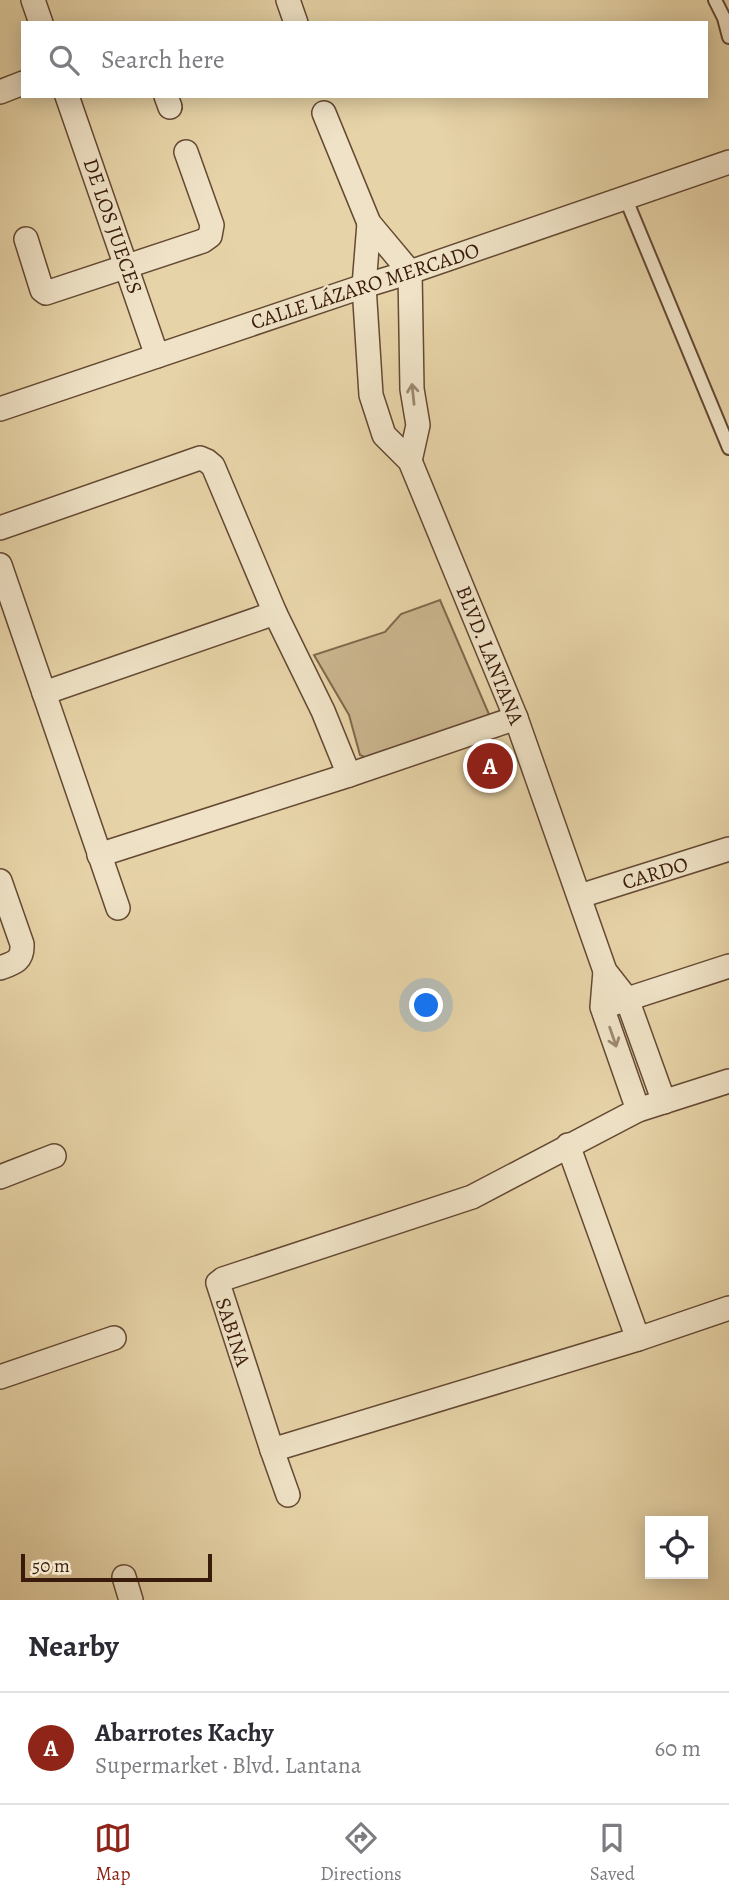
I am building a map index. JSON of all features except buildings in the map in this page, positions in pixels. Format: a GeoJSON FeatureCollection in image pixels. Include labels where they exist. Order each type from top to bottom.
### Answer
{"type":"FeatureCollection","features":[{"type":"Feature","properties":{"kind":"street"},"geometry":{"type":"LineString","coordinates":[[33,0],[40,21]]}},
{"type":"Feature","properties":{"kind":"street"},"geometry":{"type":"LineString","coordinates":[[288,0],[295,21]]}},
{"type":"Feature","properties":{"kind":"street"},"geometry":{"type":"LineString","coordinates":[[0,92],[21,84]]}},
{"type":"Feature","properties":{"kind":"street","name":"DE LOS JUECES"},"geometry":{"type":"LineString","coordinates":[[68,98],[157,356]]}},
{"type":"Feature","properties":{"kind":"street"},"geometry":{"type":"LineString","coordinates":[[324,113],[369,223],[410,272],[412,389],[418,425],[410,461]]}},
{"type":"Feature","properties":{"kind":"street"},"geometry":{"type":"LineString","coordinates":[[26,239],[44,292],[203,241],[210,236],[212,225],[186,152]]}},
{"type":"Feature","properties":{"kind":"street","name":"CALLE LÁZARO MERCADO"},"geometry":{"type":"LineString","coordinates":[[0,409],[729,162]]}},
{"type":"Feature","properties":{"kind":"street"},"geometry":{"type":"LineString","coordinates":[[369,223],[364,286],[372,395],[384,435],[410,461]]}},
{"type":"Feature","properties":{"kind":"street"},"geometry":{"type":"LineString","coordinates":[[0,528],[200,458],[208,461],[213,466],[275,613],[323,711],[349,775]]}},
{"type":"Feature","properties":{"kind":"street","name":"BLVD. LANTANA"},"geometry":{"type":"LineString","coordinates":[[410,461],[516,718],[605,971]]}},
{"type":"Feature","properties":{"kind":"street"},"geometry":{"type":"LineString","coordinates":[[0,565],[118,908]]}},
{"type":"Feature","properties":{"kind":"street"},"geometry":{"type":"LineString","coordinates":[[44,693],[275,613]]}},
{"type":"Feature","properties":{"kind":"street"},"geometry":{"type":"LineString","coordinates":[[99,855],[516,718]]}},
{"type":"Feature","properties":{"kind":"street","name":"CARDO"},"geometry":{"type":"LineString","coordinates":[[580,896],[729,849]]}},
{"type":"Feature","properties":{"kind":"street"},"geometry":{"type":"LineString","coordinates":[[0,881],[23,954],[8,965]]}},
{"type":"Feature","properties":{"kind":"street"},"geometry":{"type":"LineString","coordinates":[[603,1007],[729,966]]}},
{"type":"Feature","properties":{"kind":"street"},"geometry":{"type":"LineString","coordinates":[[605,971],[627,999],[664,1102]]}},
{"type":"Feature","properties":{"kind":"street"},"geometry":{"type":"LineString","coordinates":[[605,971],[603,1007],[638,1110]]}},
{"type":"Feature","properties":{"kind":"street","name":"SABINA"},"geometry":{"type":"LineString","coordinates":[[272,1450],[218,1283],[223,1279],[472,1197],[638,1110],[727,1088]]}},
{"type":"Feature","properties":{"kind":"street"},"geometry":{"type":"LineString","coordinates":[[568,1145],[638,1339]]}},
{"type":"Feature","properties":{"kind":"street"},"geometry":{"type":"LineString","coordinates":[[0,1177],[54,1156]]}},
{"type":"Feature","properties":{"kind":"street"},"geometry":{"type":"LineString","coordinates":[[288,1495],[272,1450],[638,1339],[729,1308]]}},
{"type":"Feature","properties":{"kind":"street"},"geometry":{"type":"LineString","coordinates":[[0,1377],[114,1338]]}},
{"type":"Feature","properties":{"kind":"street"},"geometry":{"type":"LineString","coordinates":[[124,1577],[131,1600]]}},
{"type":"Feature","properties":{"kind":"lane"},"geometry":{"type":"LineString","coordinates":[[715,0],[729,37]]}},
{"type":"Feature","properties":{"kind":"lane"},"geometry":{"type":"LineString","coordinates":[[625,197],[729,448]]}},
{"type":"Feature","properties":{"kind":"shaded area"},"geometry":{"type":"Polygon","coordinates":[[[440,600],[491,719],[374,761],[360,755],[349,715],[314,655],[385,632],[401,614],[440,600]]]}},
{"type":"Feature","properties":{"kind":"place","name":"Abarrotes Kachy"},"geometry":{"type":"Point","coordinates":[490,766]}}]}
